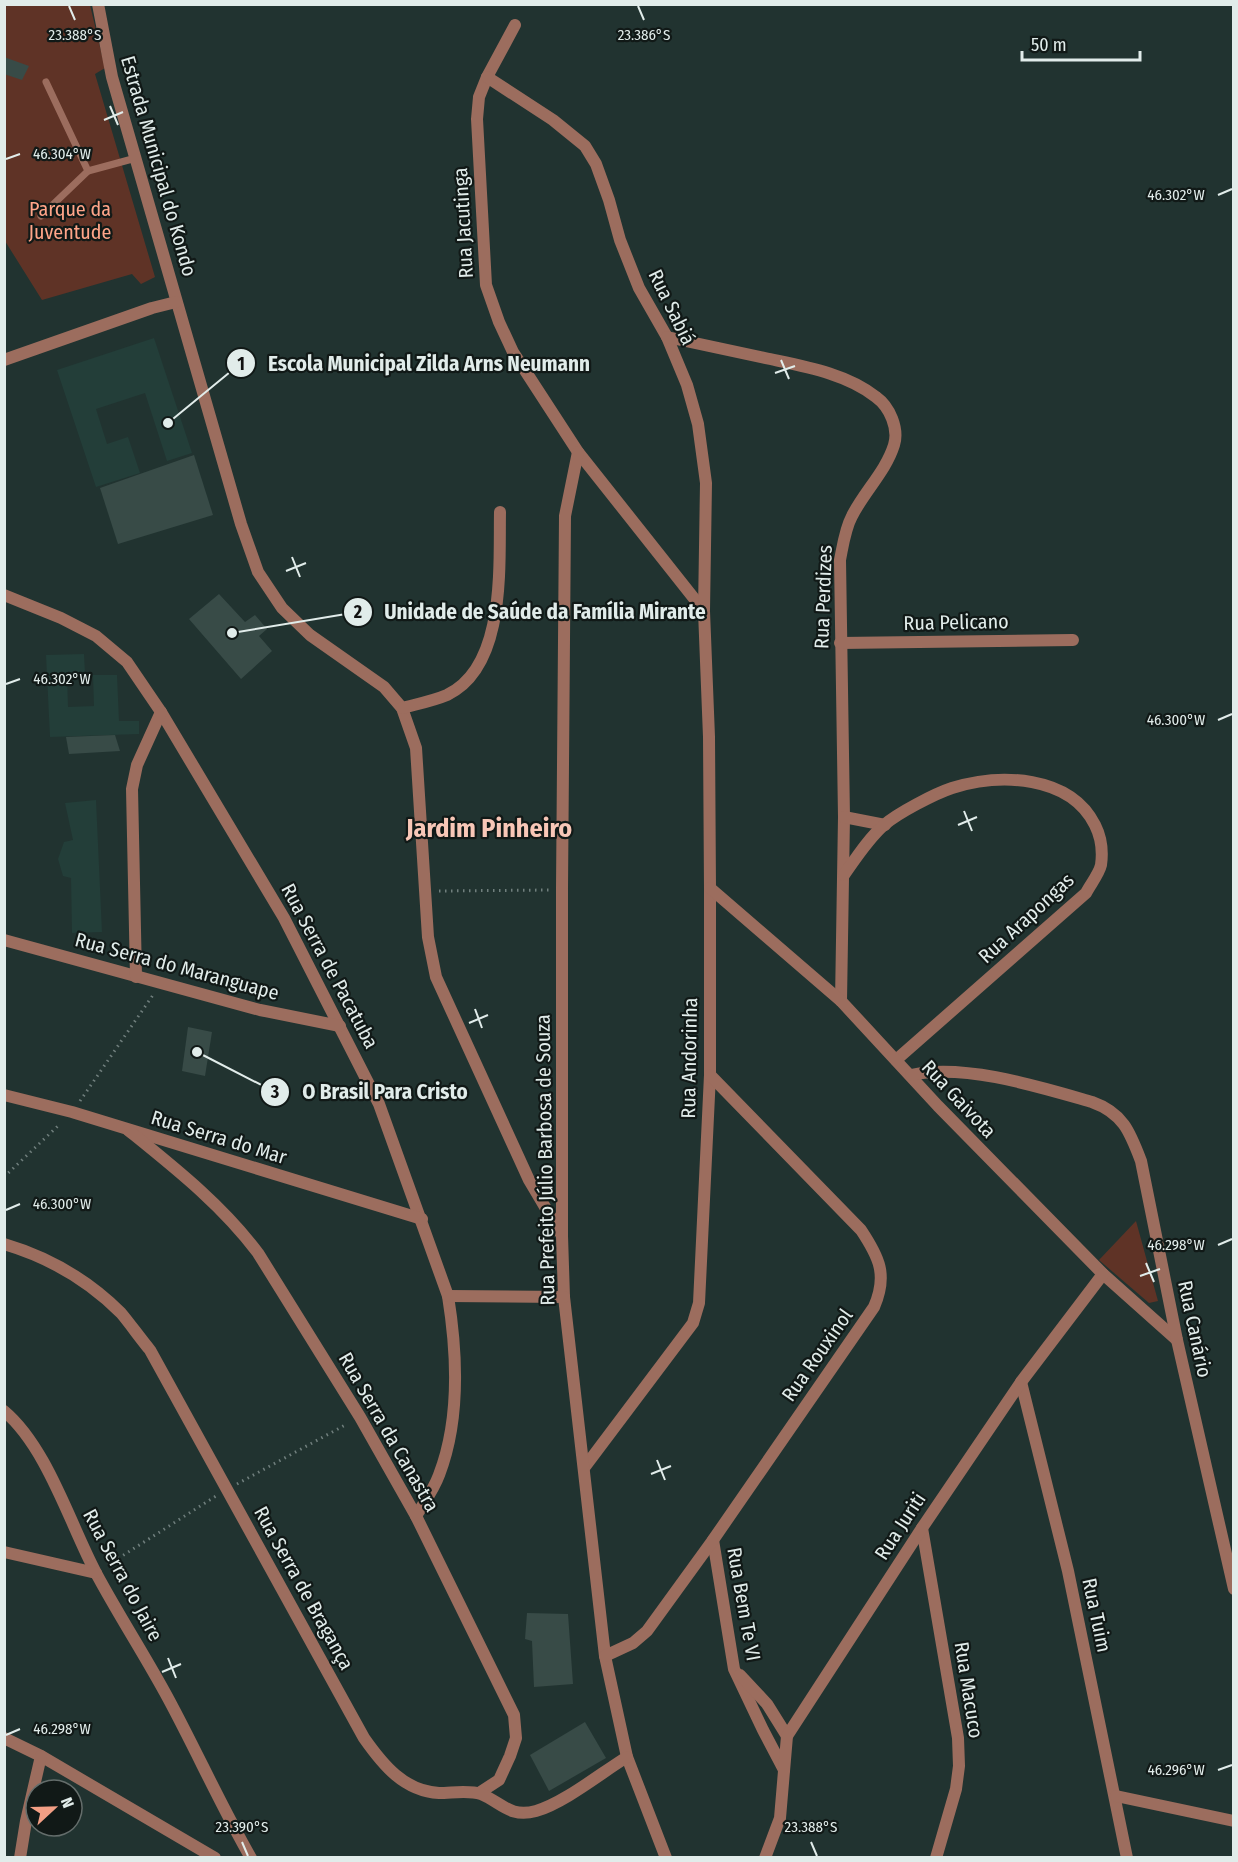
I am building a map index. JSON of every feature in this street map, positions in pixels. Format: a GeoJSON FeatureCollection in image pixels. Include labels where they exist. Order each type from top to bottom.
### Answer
{"type":"FeatureCollection","features":[{"type":"Feature","properties":{"kind":"street","name":"Estrada Municipal do Kondo"},"geometry":{"type":"LineString","coordinates":[[98,4],[112,77],[241,524],[258,572],[282,608],[310,635],[384,687],[402,708]]}},
{"type":"Feature","properties":{"kind":"street","name":"Rua Jacutinga"},"geometry":{"type":"LineString","coordinates":[[515,25],[478,97],[477,119],[486,285],[499,322],[513,351],[578,452],[704,610]]}},
{"type":"Feature","properties":{"kind":"street","name":"Rua Sabiá"},"geometry":{"type":"LineString","coordinates":[[487,77],[553,120],[585,146],[602,179],[620,240],[639,288],[667,337],[687,385],[699,424],[706,483],[704,610]]}},
{"type":"Feature","properties":{"kind":"street"},"geometry":{"type":"LineString","coordinates":[[4,360],[152,308],[176,302]]}},
{"type":"Feature","properties":{"kind":"street","name":"Rua Perdizes"},"geometry":{"type":"LineString","coordinates":[[667,337],[802,366],[839,377],[878,398],[889,412],[894,427],[894,444],[886,462],[852,516],[845,534],[840,560],[844,818],[841,1001]]}},
{"type":"Feature","properties":{"kind":"street","name":"Rua Prefeito Júlio Barbosa de Souza"},"geometry":{"type":"LineString","coordinates":[[578,452],[565,516],[562,889],[564,1297],[605,1656],[627,1757],[666,1857]]}},
{"type":"Feature","properties":{"kind":"street"},"geometry":{"type":"LineString","coordinates":[[500,512],[498,591],[485,654],[478,668],[466,682],[447,695],[402,708],[416,748],[428,937],[436,977],[529,1180],[562,1236]]}},
{"type":"Feature","properties":{"kind":"street","name":"Rua Serra de Pacatuba"},"geometry":{"type":"LineString","coordinates":[[4,595],[61,618],[96,636],[127,662],[161,712],[284,918],[379,1104],[448,1296],[452,1320],[455,1369],[454,1399],[448,1442],[439,1476],[416,1516]]}},
{"type":"Feature","properties":{"kind":"street","name":"Rua Andorinha"},"geometry":{"type":"LineString","coordinates":[[584,1468],[693,1323],[701,1288],[710,1076],[709,737],[704,610]]}},
{"type":"Feature","properties":{"kind":"street","name":"Rua Pelicano"},"geometry":{"type":"LineString","coordinates":[[840,643],[1073,640]]}},
{"type":"Feature","properties":{"kind":"street"},"geometry":{"type":"LineString","coordinates":[[136,977],[132,789],[136,765],[161,712]]}},
{"type":"Feature","properties":{"kind":"street","name":"Rua Arapongas"},"geometry":{"type":"LineString","coordinates":[[844,875],[885,825],[935,795],[953,788],[1002,779],[1051,787],[1074,798],[1089,812],[1101,836],[1101,866],[1086,893],[896,1060]]}},
{"type":"Feature","properties":{"kind":"street"},"geometry":{"type":"LineString","coordinates":[[844,818],[885,825]]}},
{"type":"Feature","properties":{"kind":"street","name":"Rua Gaivota"},"geometry":{"type":"LineString","coordinates":[[710,888],[841,1001],[969,1138],[1103,1274],[1177,1340]]}},
{"type":"Feature","properties":{"kind":"street","name":"Rua Serra do Maranguape"},"geometry":{"type":"LineString","coordinates":[[4,940],[260,1010],[340,1026]]}},
{"type":"Feature","properties":{"kind":"street","name":"Rua Canário"},"geometry":{"type":"LineString","coordinates":[[911,1075],[929,1071],[945,1071],[994,1078],[1092,1102],[1109,1108],[1122,1120],[1141,1161],[1177,1340],[1233,1589]]}},
{"type":"Feature","properties":{"kind":"street","name":"Rua Rouxinol"},"geometry":{"type":"LineString","coordinates":[[605,1656],[633,1643],[647,1631],[874,1307],[881,1292],[882,1276],[878,1260],[861,1230],[710,1076]]}},
{"type":"Feature","properties":{"kind":"street","name":"Rua Serra do Mar"},"geometry":{"type":"LineString","coordinates":[[4,1095],[72,1112],[422,1220]]}},
{"type":"Feature","properties":{"kind":"street","name":"Rua Serra da Canastra"},"geometry":{"type":"LineString","coordinates":[[128,1130],[196,1186],[240,1229],[258,1253],[360,1417],[416,1516],[514,1715],[516,1738],[510,1756],[499,1780],[479,1793]]}},
{"type":"Feature","properties":{"kind":"street","name":"Rua Serra de Bragança"},"geometry":{"type":"LineString","coordinates":[[4,1244],[59,1266],[92,1287],[122,1314],[150,1350],[364,1738],[382,1764],[394,1775],[408,1784],[435,1792],[479,1793],[521,1814],[556,1802],[627,1757]]}},
{"type":"Feature","properties":{"kind":"street","name":"Rua Juriti"},"geometry":{"type":"LineString","coordinates":[[787,1736],[922,1528],[1021,1382],[1103,1274]]}},
{"type":"Feature","properties":{"kind":"street"},"geometry":{"type":"LineString","coordinates":[[448,1296],[564,1297]]}},
{"type":"Feature","properties":{"kind":"street","name":"Rua Tuim"},"geometry":{"type":"LineString","coordinates":[[1021,1382],[1068,1571],[1127,1857]]}},
{"type":"Feature","properties":{"kind":"street","name":"Rua Serra do Jaire"},"geometry":{"type":"LineString","coordinates":[[4,1411],[29,1438],[50,1476],[96,1573],[169,1701],[226,1815],[251,1857]]}},
{"type":"Feature","properties":{"kind":"street","name":"Rua Macuco"},"geometry":{"type":"LineString","coordinates":[[922,1528],[959,1747],[956,1789],[936,1857]]}},
{"type":"Feature","properties":{"kind":"street","name":"Rua Bem Te VI"},"geometry":{"type":"LineString","coordinates":[[712,1540],[734,1669],[785,1771]]}},
{"type":"Feature","properties":{"kind":"street"},"geometry":{"type":"LineString","coordinates":[[4,1552],[96,1573]]}},
{"type":"Feature","properties":{"kind":"street"},"geometry":{"type":"LineString","coordinates":[[734,1669],[767,1704],[787,1736],[780,1818],[765,1857]]}},
{"type":"Feature","properties":{"kind":"street"},"geometry":{"type":"LineString","coordinates":[[4,1738],[41,1756],[215,1857]]}},
{"type":"Feature","properties":{"kind":"street"},"geometry":{"type":"LineString","coordinates":[[20,1857],[41,1756]]}},
{"type":"Feature","properties":{"kind":"street"},"geometry":{"type":"LineString","coordinates":[[1116,1796],[1233,1821]]}},
{"type":"Feature","properties":{"kind":"lane"},"geometry":{"type":"LineString","coordinates":[[46,82],[88,171]]}},
{"type":"Feature","properties":{"kind":"lane"},"geometry":{"type":"LineString","coordinates":[[41,216],[88,171],[136,158]]}},
{"type":"Feature","properties":{"kind":"path"},"geometry":{"type":"LineString","coordinates":[[425,891],[562,889]]}},
{"type":"Feature","properties":{"kind":"path"},"geometry":{"type":"LineString","coordinates":[[4,1177],[72,1112],[161,983]]}},
{"type":"Feature","properties":{"kind":"path"},"geometry":{"type":"LineString","coordinates":[[96,1573],[228,1489],[360,1417]]}},
{"type":"Feature","properties":{"kind":"shaded area"},"geometry":{"type":"Polygon","coordinates":[[[154,338],[192,453],[167,461],[145,393],[96,409],[107,444],[128,437],[140,473],[96,487],[57,370],[154,338]]]}},
{"type":"Feature","properties":{"kind":"shaded area"},"geometry":{"type":"Polygon","coordinates":[[[84,654],[85,673],[67,674],[68,707],[94,706],[93,675],[117,675],[119,721],[139,721],[139,734],[50,737],[46,655],[84,654]]]}},
{"type":"Feature","properties":{"kind":"shaded area"},"geometry":{"type":"Polygon","coordinates":[[[96,800],[102,932],[72,933],[71,878],[63,876],[58,859],[64,842],[73,840],[65,803],[96,800]]]}},
{"type":"Feature","properties":{"kind":"green space","name":"Parque da Juventude"},"geometry":{"type":"Polygon","coordinates":[[[5,5],[90,5],[105,68],[95,74],[155,277],[141,284],[132,274],[42,300],[5,241],[5,5]]]}},
{"type":"Feature","properties":{"kind":"green space"},"geometry":{"type":"Polygon","coordinates":[[[1136,1221],[1158,1301],[1149,1303],[1099,1260],[1136,1221]]]}},
{"type":"Feature","properties":{"kind":"building"},"geometry":{"type":"Polygon","coordinates":[[[4,57],[29,66],[22,80],[4,74],[4,57]]]}},
{"type":"Feature","properties":{"kind":"building"},"geometry":{"type":"Polygon","coordinates":[[[194,455],[213,515],[118,544],[100,488],[194,455]]]}},
{"type":"Feature","properties":{"kind":"building"},"geometry":{"type":"Polygon","coordinates":[[[219,594],[245,622],[255,615],[267,629],[259,636],[272,651],[241,679],[189,619],[219,594]]]}},
{"type":"Feature","properties":{"kind":"building"},"geometry":{"type":"Polygon","coordinates":[[[115,735],[120,751],[69,754],[66,737],[115,735]]]}},
{"type":"Feature","properties":{"kind":"building"},"geometry":{"type":"Polygon","coordinates":[[[188,1027],[212,1032],[205,1076],[182,1071],[188,1027]]]}},
{"type":"Feature","properties":{"kind":"building"},"geometry":{"type":"Polygon","coordinates":[[[527,1613],[568,1614],[573,1684],[534,1687],[532,1641],[525,1639],[527,1613]]]}},
{"type":"Feature","properties":{"kind":"building"},"geometry":{"type":"Polygon","coordinates":[[[585,1722],[606,1758],[549,1791],[530,1755],[585,1722]]]}},
{"type":"Feature","properties":{"kind":"place","name":"Escola Municipal Zilda Arns Neumann"},"geometry":{"type":"Point","coordinates":[168,423]}},
{"type":"Feature","properties":{"kind":"place","name":"Unidade de Saúde da Família Mirante"},"geometry":{"type":"Point","coordinates":[232,633]}},
{"type":"Feature","properties":{"kind":"place","name":"O Brasil Para Cristo"},"geometry":{"type":"Point","coordinates":[197,1052]}},
{"type":"Feature","properties":{"kind":"district","name":"Jardim Pinheiro"},"geometry":{"type":"Point","coordinates":[489,828]}}]}
